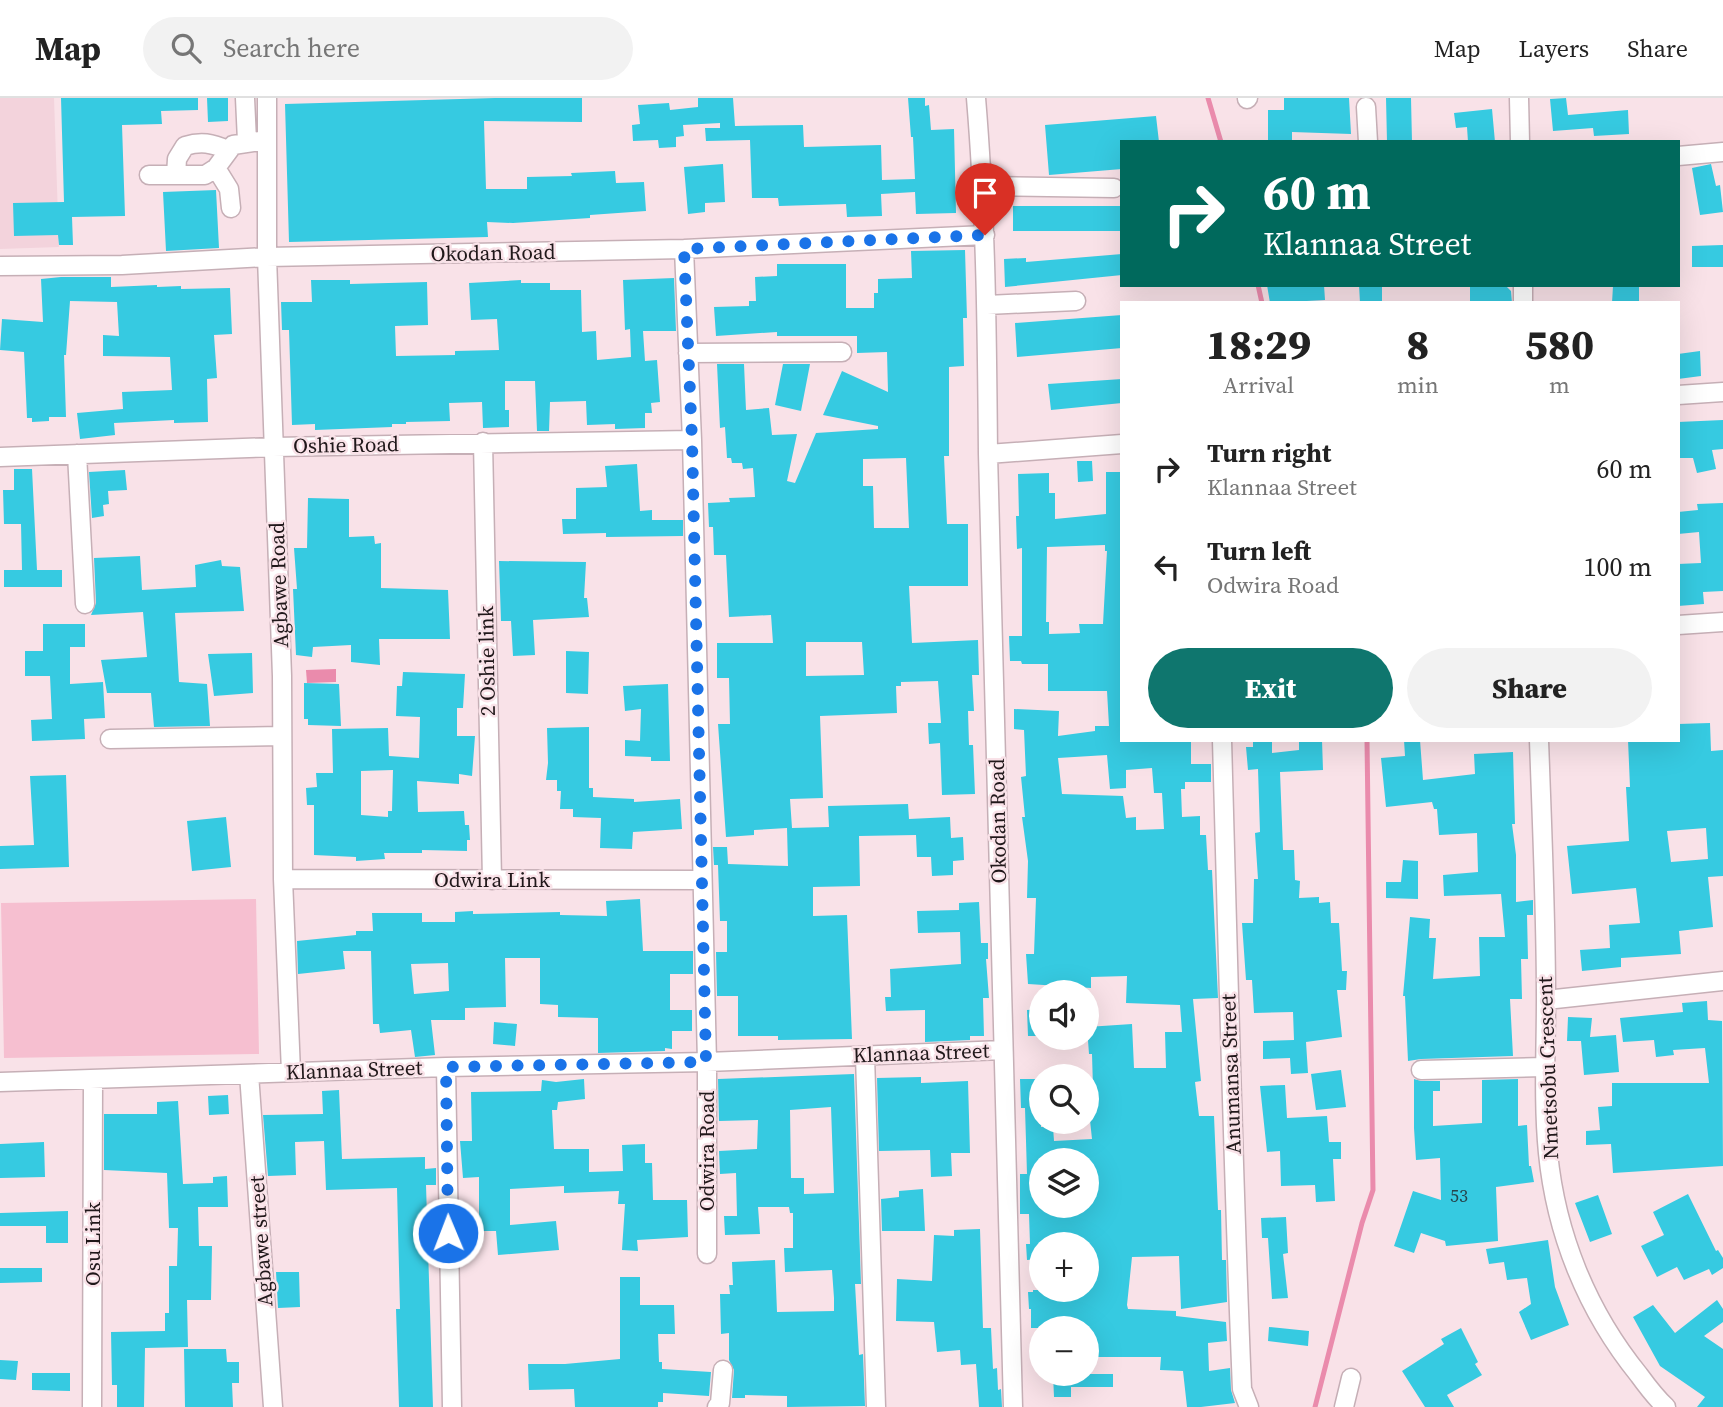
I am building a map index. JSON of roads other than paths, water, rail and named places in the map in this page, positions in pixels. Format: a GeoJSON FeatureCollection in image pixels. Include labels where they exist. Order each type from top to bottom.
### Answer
{"type":"FeatureCollection","features":[{"type":"Feature","properties":{"kind":"street"},"geometry":{"type":"LineString","coordinates":[[245,98],[247,141]]}},
{"type":"Feature","properties":{"kind":"street","name":"Agbawe Road"},"geometry":{"type":"LineString","coordinates":[[267,98],[267,257],[282,736],[283,879],[291,1072]]}},
{"type":"Feature","properties":{"kind":"street","name":"Okodan Road"},"geometry":{"type":"LineString","coordinates":[[976,98],[984,186],[988,454],[1013,1407]]}},
{"type":"Feature","properties":{"kind":"street"},"geometry":{"type":"LineString","coordinates":[[1519,98],[1520,140]]}},
{"type":"Feature","properties":{"kind":"street"},"geometry":{"type":"LineString","coordinates":[[1366,107],[1368,140]]}},
{"type":"Feature","properties":{"kind":"street"},"geometry":{"type":"LineString","coordinates":[[149,175],[205,175],[216,168],[233,145],[267,140]]}},
{"type":"Feature","properties":{"kind":"street"},"geometry":{"type":"LineString","coordinates":[[176,175],[177,159],[185,146],[207,143],[227,150]]}},
{"type":"Feature","properties":{"kind":"street"},"geometry":{"type":"LineString","coordinates":[[1680,156],[1723,152]]}},
{"type":"Feature","properties":{"kind":"street"},"geometry":{"type":"LineString","coordinates":[[216,168],[229,189],[231,208]]}},
{"type":"Feature","properties":{"kind":"street"},"geometry":{"type":"LineString","coordinates":[[984,186],[1114,188]]}},
{"type":"Feature","properties":{"kind":"street","name":"Okodan Road"},"geometry":{"type":"LineString","coordinates":[[0,266],[122,265],[267,257],[684,249],[985,235]]}},
{"type":"Feature","properties":{"kind":"street","name":"Odwira Road"},"geometry":{"type":"LineString","coordinates":[[684,249],[692,440],[706,1062],[707,1254]]}},
{"type":"Feature","properties":{"kind":"street"},"geometry":{"type":"LineString","coordinates":[[987,305],[1076,301]]}},
{"type":"Feature","properties":{"kind":"street"},"geometry":{"type":"LineString","coordinates":[[688,353],[842,352]]}},
{"type":"Feature","properties":{"kind":"street"},"geometry":{"type":"LineString","coordinates":[[1680,395],[1723,392]]}},
{"type":"Feature","properties":{"kind":"street","name":"Oshie Road"},"geometry":{"type":"LineString","coordinates":[[0,457],[273,447],[692,440]]}},
{"type":"Feature","properties":{"kind":"street","name":"2 Oshie link"},"geometry":{"type":"LineString","coordinates":[[483,442],[492,880]]}},
{"type":"Feature","properties":{"kind":"street"},"geometry":{"type":"LineString","coordinates":[[988,454],[1120,444]]}},
{"type":"Feature","properties":{"kind":"street"},"geometry":{"type":"LineString","coordinates":[[77,454],[85,604]]}},
{"type":"Feature","properties":{"kind":"street"},"geometry":{"type":"LineString","coordinates":[[1680,625],[1723,622]]}},
{"type":"Feature","properties":{"kind":"street"},"geometry":{"type":"LineString","coordinates":[[110,740],[282,736]]}},
{"type":"Feature","properties":{"kind":"street","name":"Anumansa Street"},"geometry":{"type":"LineString","coordinates":[[1222,742],[1235,1223],[1242,1389],[1249,1407]]}},
{"type":"Feature","properties":{"kind":"street","name":"Nmetsobu Crescent"},"geometry":{"type":"LineString","coordinates":[[1539,742],[1546,1000],[1544,1067],[1548,1153],[1560,1223],[1596,1313],[1619,1351],[1666,1407]]}},
{"type":"Feature","properties":{"kind":"street","name":"Odwira Link"},"geometry":{"type":"LineString","coordinates":[[283,879],[702,880]]}},
{"type":"Feature","properties":{"kind":"street"},"geometry":{"type":"LineString","coordinates":[[1546,1000],[1723,981]]}},
{"type":"Feature","properties":{"kind":"street","name":"Klannaa Street"},"geometry":{"type":"LineString","coordinates":[[0,1082],[446,1067],[706,1062],[1003,1050]]}},
{"type":"Feature","properties":{"kind":"street"},"geometry":{"type":"LineString","coordinates":[[865,1056],[876,1407]]}},
{"type":"Feature","properties":{"kind":"street"},"geometry":{"type":"LineString","coordinates":[[446,1067],[452,1407]]}},
{"type":"Feature","properties":{"kind":"street"},"geometry":{"type":"LineString","coordinates":[[1421,1070],[1544,1067]]}},
{"type":"Feature","properties":{"kind":"street","name":"Agbawe street"},"geometry":{"type":"LineString","coordinates":[[249,1074],[273,1407]]}},
{"type":"Feature","properties":{"kind":"street","name":"Osu Link"},"geometry":{"type":"LineString","coordinates":[[92,1407],[93,1080]]}},
{"type":"Feature","properties":{"kind":"street"},"geometry":{"type":"LineString","coordinates":[[717,1407],[720,1403],[723,1370]]}},
{"type":"Feature","properties":{"kind":"street"},"geometry":{"type":"LineString","coordinates":[[1344,1407],[1350,1378]]}},
{"type":"Feature","properties":{"kind":"waterway"},"geometry":{"type":"LineString","coordinates":[[1208,98],[1220,140]]}},
{"type":"Feature","properties":{"kind":"waterway"},"geometry":{"type":"LineString","coordinates":[[1258,287],[1262,301]]}},
{"type":"Feature","properties":{"kind":"waterway"},"geometry":{"type":"LineString","coordinates":[[1315,1407],[1362,1223],[1373,1190],[1367,742]]}}]}
